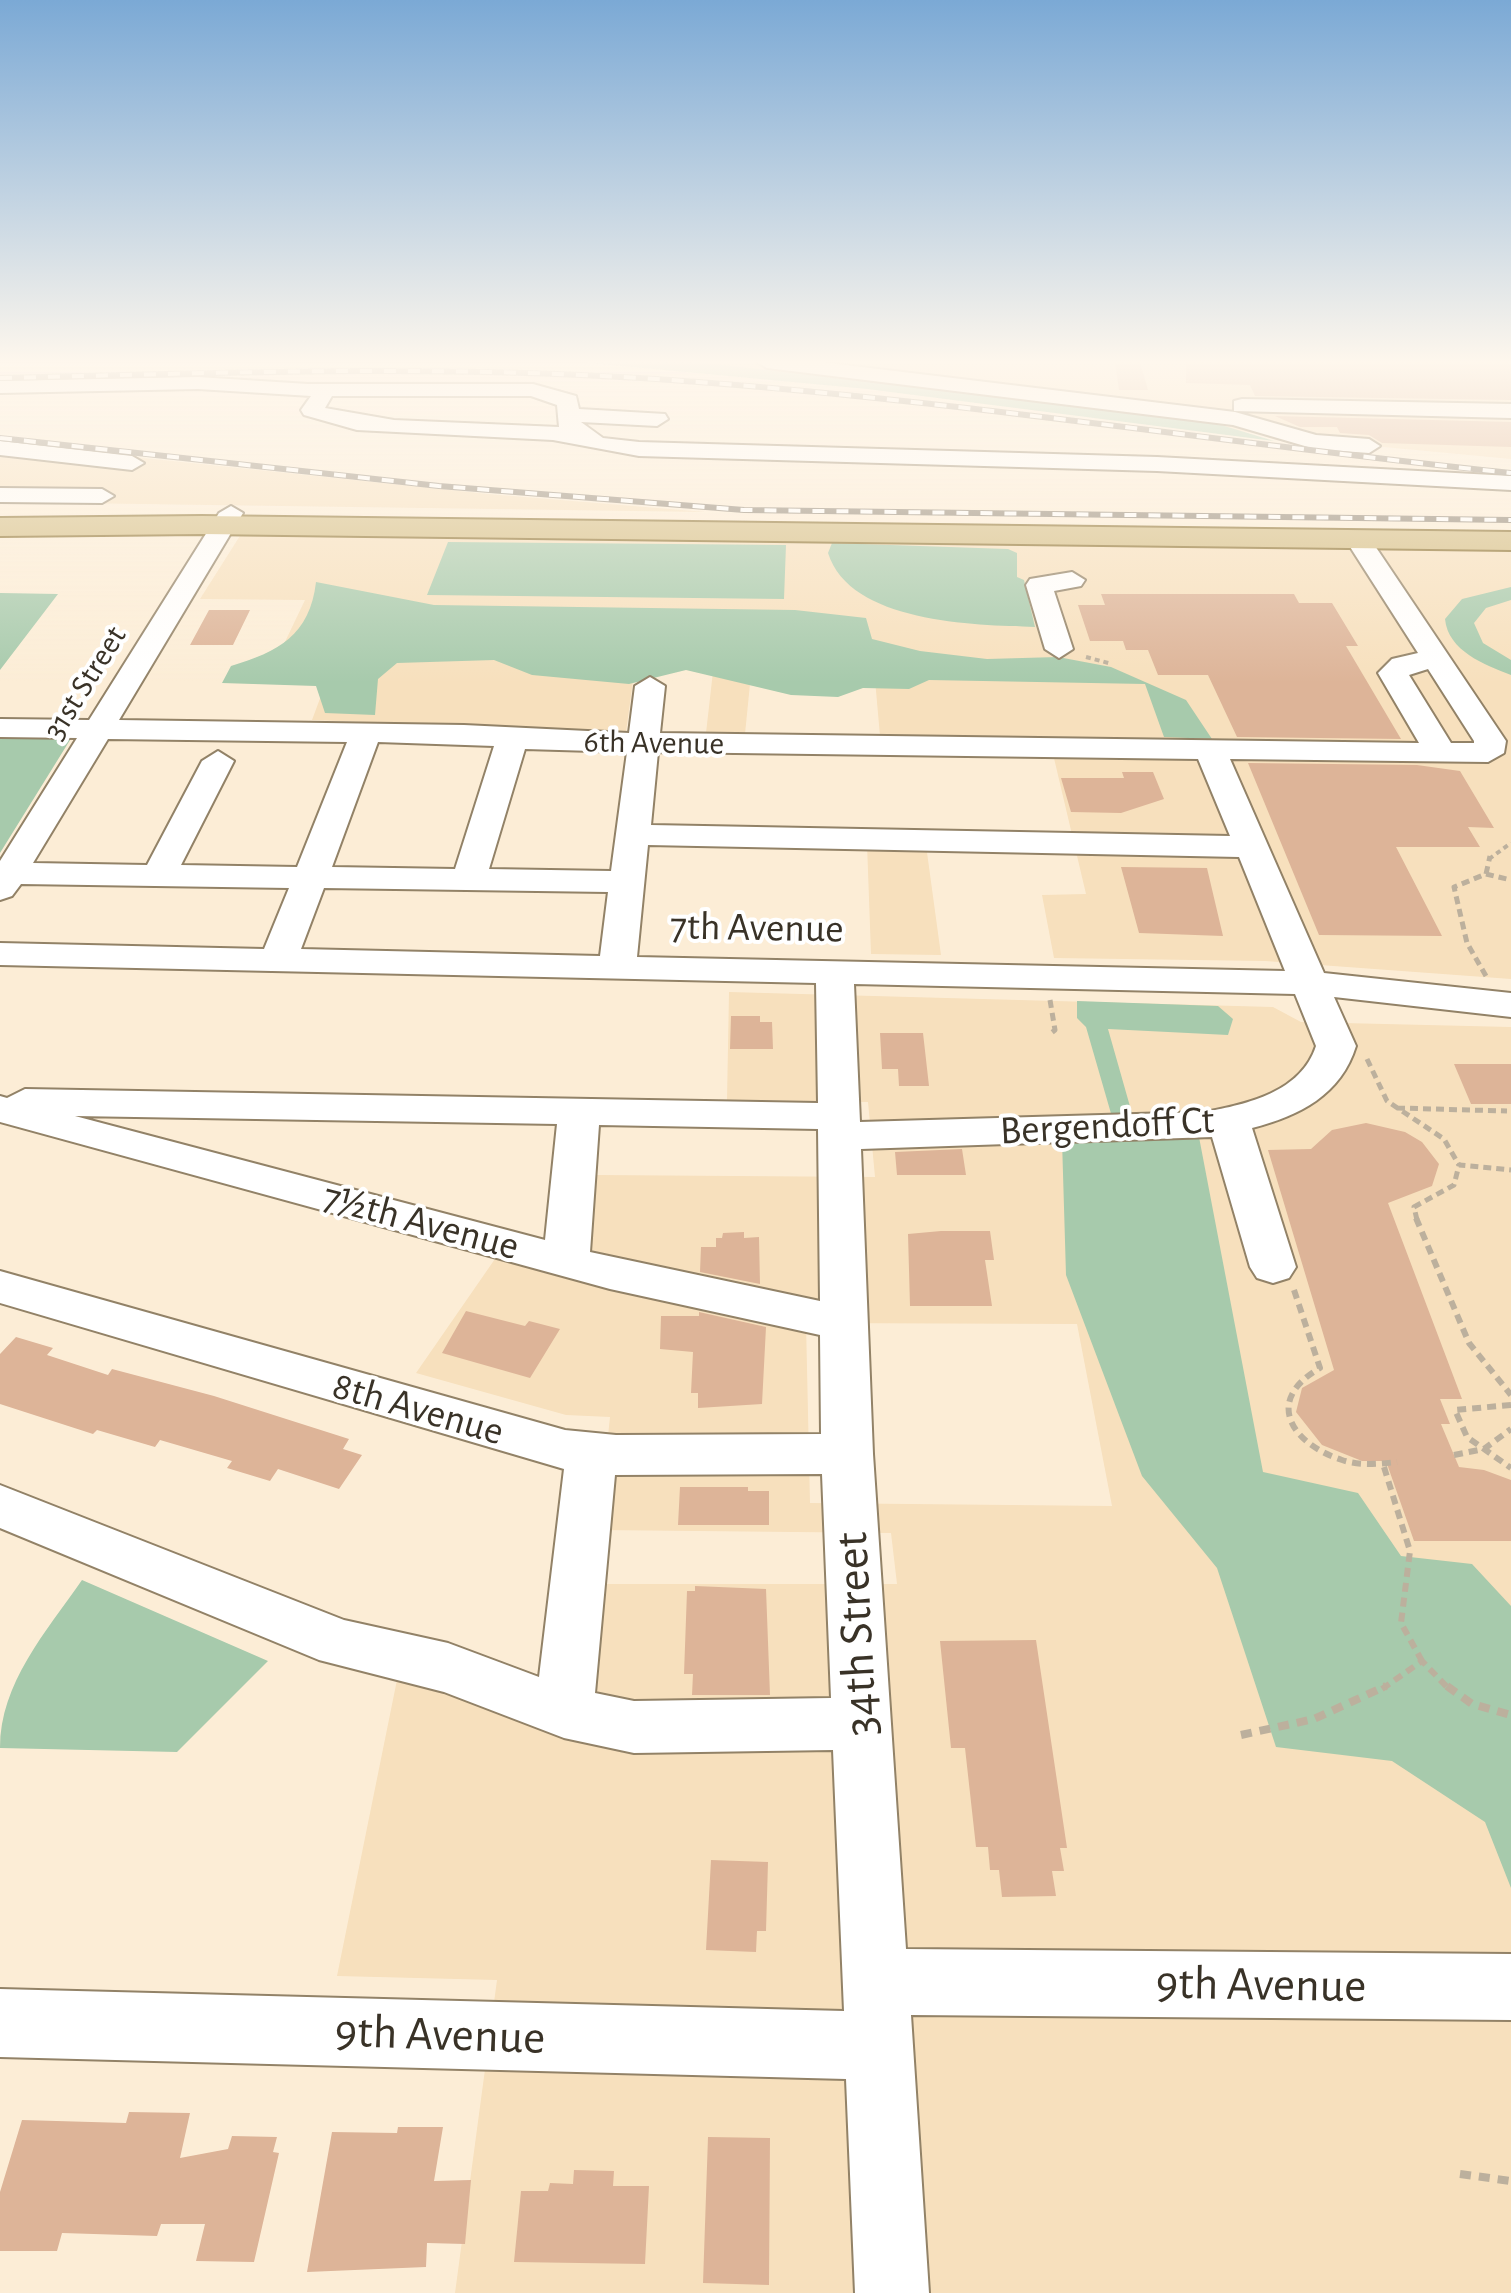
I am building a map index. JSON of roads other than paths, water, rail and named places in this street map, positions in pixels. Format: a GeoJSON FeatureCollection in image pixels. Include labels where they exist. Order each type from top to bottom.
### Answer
{"type":"FeatureCollection","features":[{"type":"Feature","properties":{"kind":"main road"},"geometry":{"type":"LineString","coordinates":[[0,510],[227,519],[1511,542]]}},
{"type":"Feature","properties":{"kind":"main road"},"geometry":{"type":"LineString","coordinates":[[0,527],[227,519],[1511,528]]}},
{"type":"Feature","properties":{"kind":"street"},"geometry":{"type":"LineString","coordinates":[[1246,469],[1511,484]]}},
{"type":"Feature","properties":{"kind":"street"},"geometry":{"type":"LineString","coordinates":[[0,495],[102,496]]}},
{"type":"Feature","properties":{"kind":"street","name":"31st Street"},"geometry":{"type":"LineString","coordinates":[[5,881],[227,519]]}},
{"type":"Feature","properties":{"kind":"street"},"geometry":{"type":"LineString","coordinates":[[1358,539],[1435,659],[1402,665],[1393,673],[1441,754]]}},
{"type":"Feature","properties":{"kind":"street"},"geometry":{"type":"LineString","coordinates":[[1059,650],[1039,585],[1072,580]]}},
{"type":"Feature","properties":{"kind":"street","name":"6th Avenue"},"geometry":{"type":"LineString","coordinates":[[0,728],[366,732],[644,743],[1485,754],[1492,746],[1435,659]]}},
{"type":"Feature","properties":{"kind":"street"},"geometry":{"type":"LineString","coordinates":[[616,969],[650,686]]}},
{"type":"Feature","properties":{"kind":"street"},"geometry":{"type":"LineString","coordinates":[[278,961],[366,732]]}},
{"type":"Feature","properties":{"kind":"street"},"geometry":{"type":"LineString","coordinates":[[469,880],[512,739]]}},
{"type":"Feature","properties":{"kind":"street"},"geometry":{"type":"LineString","coordinates":[[1211,751],[1310,983]]}},
{"type":"Feature","properties":{"kind":"street"},"geometry":{"type":"LineString","coordinates":[[159,875],[218,761]]}},
{"type":"Feature","properties":{"kind":"street"},"geometry":{"type":"LineString","coordinates":[[634,835],[1253,847]]}},
{"type":"Feature","properties":{"kind":"street"},"geometry":{"type":"LineString","coordinates":[[5,881],[159,875],[627,882]]}},
{"type":"Feature","properties":{"kind":"street","name":"7th Avenue"},"geometry":{"type":"LineString","coordinates":[[0,954],[1310,983],[1502,998]]}},
{"type":"Feature","properties":{"kind":"street","name":"34th Street"},"geometry":{"type":"LineString","coordinates":[[835,974],[847,1454],[892,2293]]}},
{"type":"Feature","properties":{"kind":"street","name":"Bergendoff Ct"},"geometry":{"type":"LineString","coordinates":[[0,1106],[57,1100],[579,1111],[839,1126],[1186,1127],[1229,1122],[1284,1104],[1335,1057],[1336,1046],[1310,983]]}},
{"type":"Feature","properties":{"kind":"street","name":"7½th Avenue"},"geometry":{"type":"LineString","coordinates":[[0,1106],[566,1261],[845,1323]]}},
{"type":"Feature","properties":{"kind":"street"},"geometry":{"type":"LineString","coordinates":[[566,1261],[579,1111]]}},
{"type":"Feature","properties":{"kind":"street"},"geometry":{"type":"LineString","coordinates":[[1229,1122],[1273,1267]]}},
{"type":"Feature","properties":{"kind":"street","name":"8th Avenue"},"geometry":{"type":"LineString","coordinates":[[0,1286],[535,1443],[591,1453],[847,1454]]}},
{"type":"Feature","properties":{"kind":"street"},"geometry":{"type":"LineString","coordinates":[[564,1712],[591,1453]]}},
{"type":"Feature","properties":{"kind":"street"},"geometry":{"type":"LineString","coordinates":[[0,1506],[339,1644],[448,1668],[564,1712],[634,1727],[862,1724]]}},
{"type":"Feature","properties":{"kind":"street","name":"9th Avenue"},"geometry":{"type":"LineString","coordinates":[[0,2024],[879,2014],[1406,1987],[1511,1987]]}},
{"type":"Feature","properties":{"kind":"railway"},"geometry":{"type":"LineString","coordinates":[[284,469],[439,486],[744,510],[1511,520]]}},
{"type":"Feature","properties":{"kind":"railway"},"geometry":{"type":"LineString","coordinates":[[1475,469],[1511,473]]}}]}
